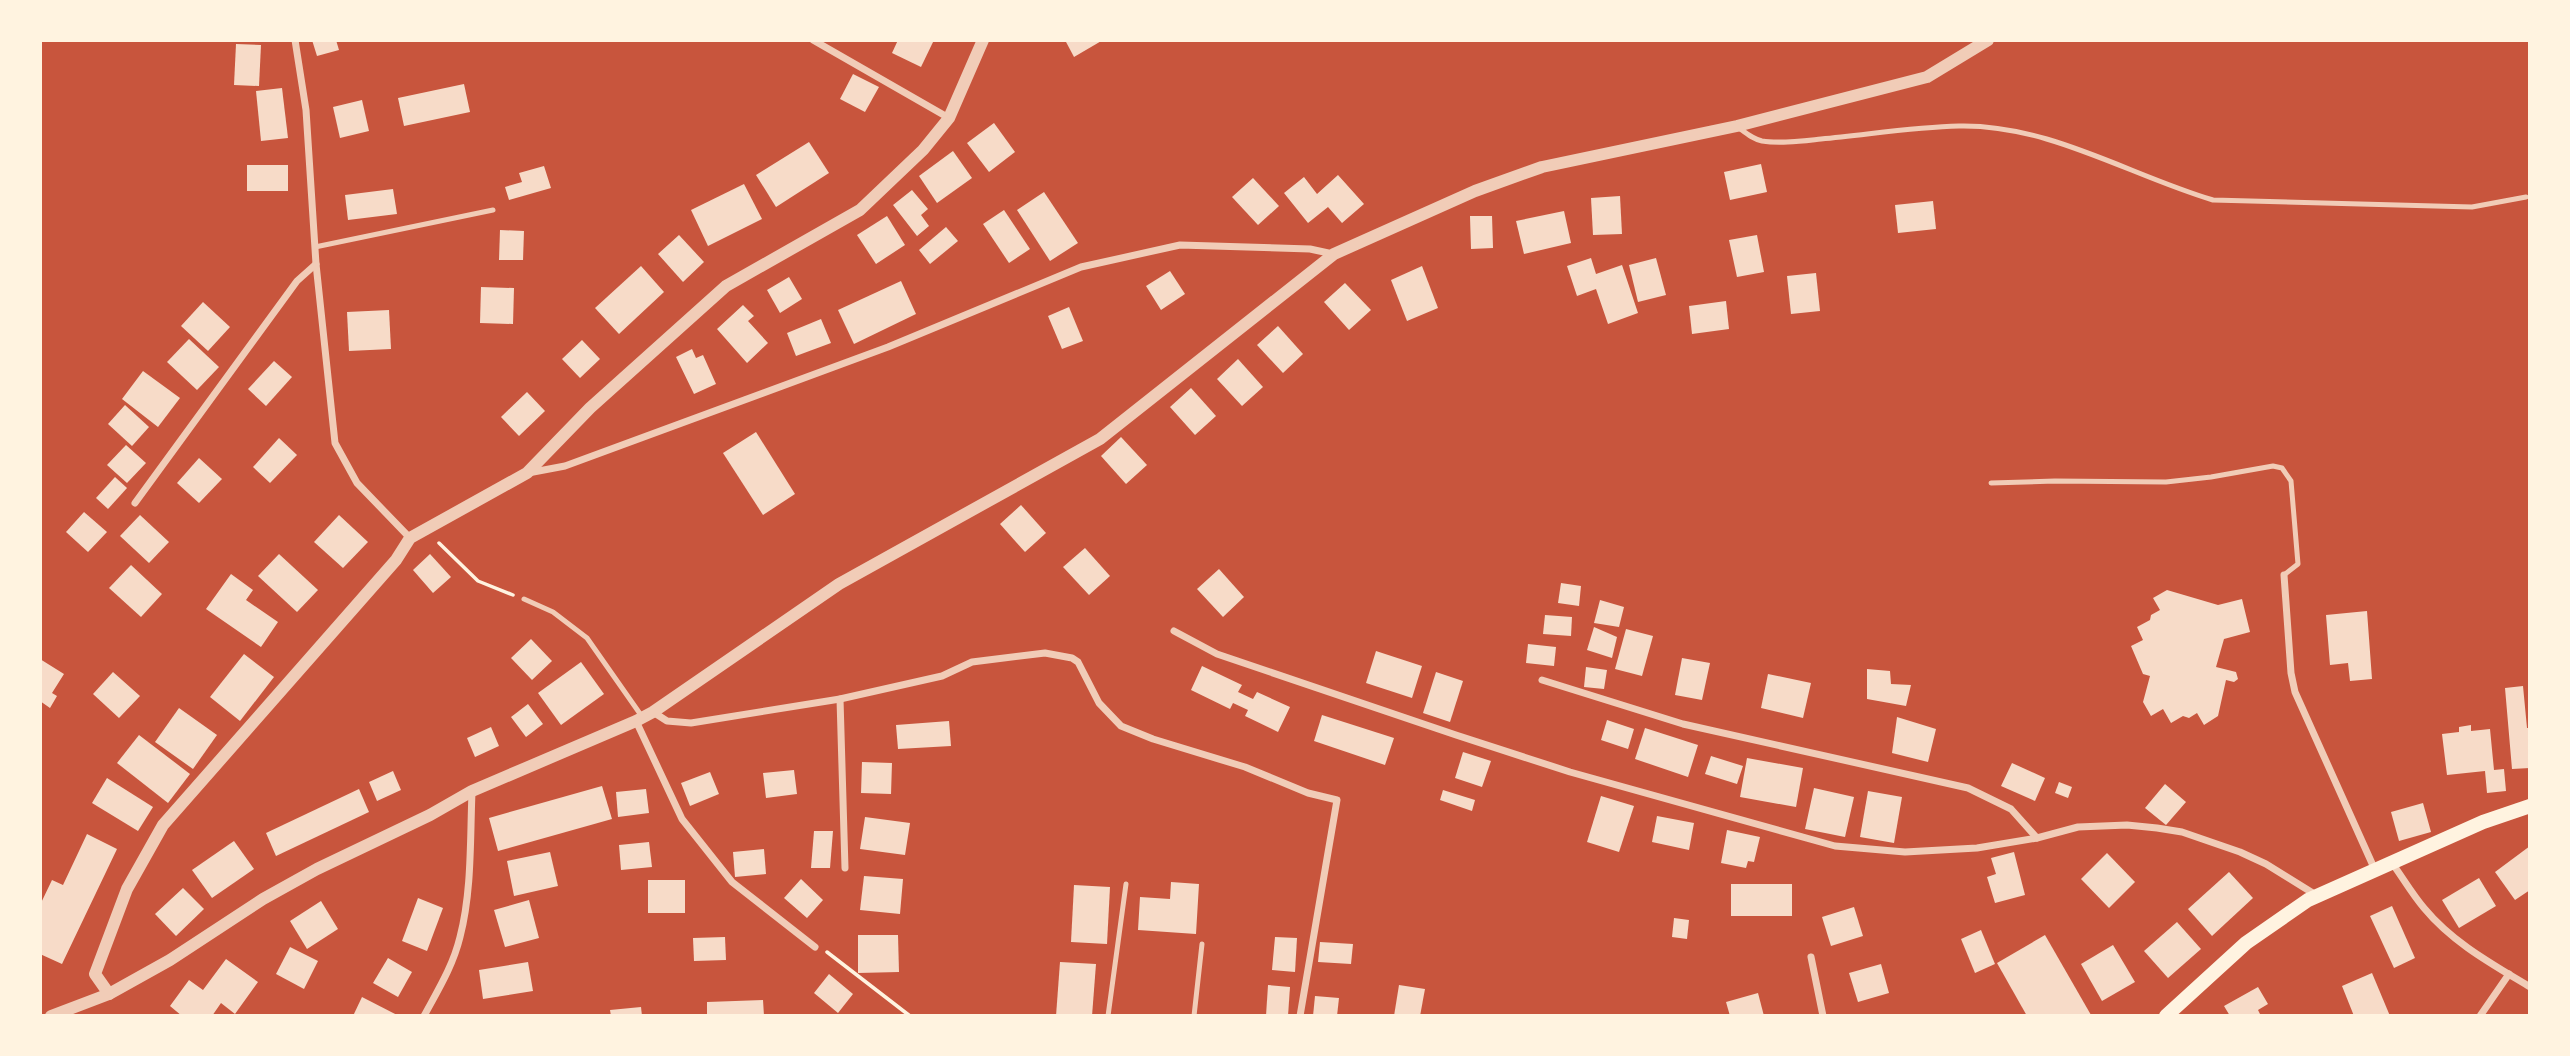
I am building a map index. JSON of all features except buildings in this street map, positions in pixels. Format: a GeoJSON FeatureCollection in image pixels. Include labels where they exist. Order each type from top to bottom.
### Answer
{"type":"FeatureCollection","features":[{"type":"Feature","properties":{"kind":"main road"},"geometry":{"type":"LineString","coordinates":[[2166,1016],[2246,943],[2273,922],[2317,895],[2483,822],[2530,806]]}},
{"type":"Feature","properties":{"kind":"street"},"geometry":{"type":"LineString","coordinates":[[295,40],[306,110],[316,264],[335,443],[357,483],[410,538]]}},
{"type":"Feature","properties":{"kind":"street"},"geometry":{"type":"LineString","coordinates":[[813,40],[948,118]]}},
{"type":"Feature","properties":{"kind":"street"},"geometry":{"type":"LineString","coordinates":[[109,994],[95,974],[127,889],[163,825],[396,560],[410,538],[527,473],[590,408],[726,286],[860,210],[923,150],[948,118],[983,40]]}},
{"type":"Feature","properties":{"kind":"street"},"geometry":{"type":"LineString","coordinates":[[51,1016],[109,994],[170,960],[264,899],[317,869],[430,815],[472,791],[644,717],[839,584],[1100,439],[1334,254],[1475,191],[1542,167],[1737,126],[1927,76],[1989,40]]}},
{"type":"Feature","properties":{"kind":"street"},"geometry":{"type":"LineString","coordinates":[[527,473],[565,466],[875,352],[1081,267],[1180,245],[1310,249],[1334,254]]}},
{"type":"Feature","properties":{"kind":"street"},"geometry":{"type":"LineString","coordinates":[[135,503],[297,281],[316,264]]}},
{"type":"Feature","properties":{"kind":"street"},"geometry":{"type":"LineString","coordinates":[[2284,575],[2291,673],[2295,692],[2375,870]]}},
{"type":"Feature","properties":{"kind":"street"},"geometry":{"type":"LineString","coordinates":[[1174,631],[1217,654],[1468,740],[1570,772],[1835,846],[1905,852],[1977,848],[2037,838],[2078,827],[2127,825],[2182,832],[2240,852],[2266,864],[2317,895]]}},
{"type":"Feature","properties":{"kind":"street"},"geometry":{"type":"LineString","coordinates":[[644,717],[691,723],[840,699],[942,676],[972,662],[1021,654],[1060,655],[1078,662],[1099,703],[1121,726],[1153,739],[1245,767],[1308,793],[1337,800],[1300,1016]]}},
{"type":"Feature","properties":{"kind":"street"},"geometry":{"type":"LineString","coordinates":[[1542,680],[1683,724],[1968,788],[2011,809],[2037,838]]}},
{"type":"Feature","properties":{"kind":"street"},"geometry":{"type":"LineString","coordinates":[[840,699],[845,867]]}},
{"type":"Feature","properties":{"kind":"street"},"geometry":{"type":"LineString","coordinates":[[644,717],[682,819],[732,882],[815,947]]}},
{"type":"Feature","properties":{"kind":"street"},"geometry":{"type":"LineString","coordinates":[[424,1016],[448,971],[460,936],[468,882],[472,791]]}},
{"type":"Feature","properties":{"kind":"street"},"geometry":{"type":"LineString","coordinates":[[2392,862],[2423,908],[2441,926],[2485,961],[2530,988]]}},
{"type":"Feature","properties":{"kind":"street"},"geometry":{"type":"LineString","coordinates":[[1811,957],[1822,1016]]}},
{"type":"Feature","properties":{"kind":"street"},"geometry":{"type":"LineString","coordinates":[[2480,1016],[2509,974]]}},
{"type":"Feature","properties":{"kind":"lane"},"geometry":{"type":"LineString","coordinates":[[1737,126],[1751,137],[1764,141],[1800,141],[1955,126],[2026,132],[2175,189],[2213,200],[2473,207],[2526,197]]}},
{"type":"Feature","properties":{"kind":"lane"},"geometry":{"type":"LineString","coordinates":[[315,247],[493,210]]}},
{"type":"Feature","properties":{"kind":"lane"},"geometry":{"type":"LineString","coordinates":[[1992,483],[2166,482],[2211,478],[2273,466],[2281,468],[2291,481],[2298,564],[2284,575]]}},
{"type":"Feature","properties":{"kind":"lane"},"geometry":{"type":"LineString","coordinates":[[524,599],[553,612],[587,638],[644,717]]}},
{"type":"Feature","properties":{"kind":"lane"},"geometry":{"type":"LineString","coordinates":[[1108,1016],[1126,884]]}},
{"type":"Feature","properties":{"kind":"lane"},"geometry":{"type":"LineString","coordinates":[[1194,1016],[1202,944]]}},
{"type":"Feature","properties":{"kind":"path"},"geometry":{"type":"LineString","coordinates":[[439,543],[478,581],[524,599]]}},
{"type":"Feature","properties":{"kind":"path"},"geometry":{"type":"LineString","coordinates":[[815,947],[827,952],[909,1016]]}}]}
